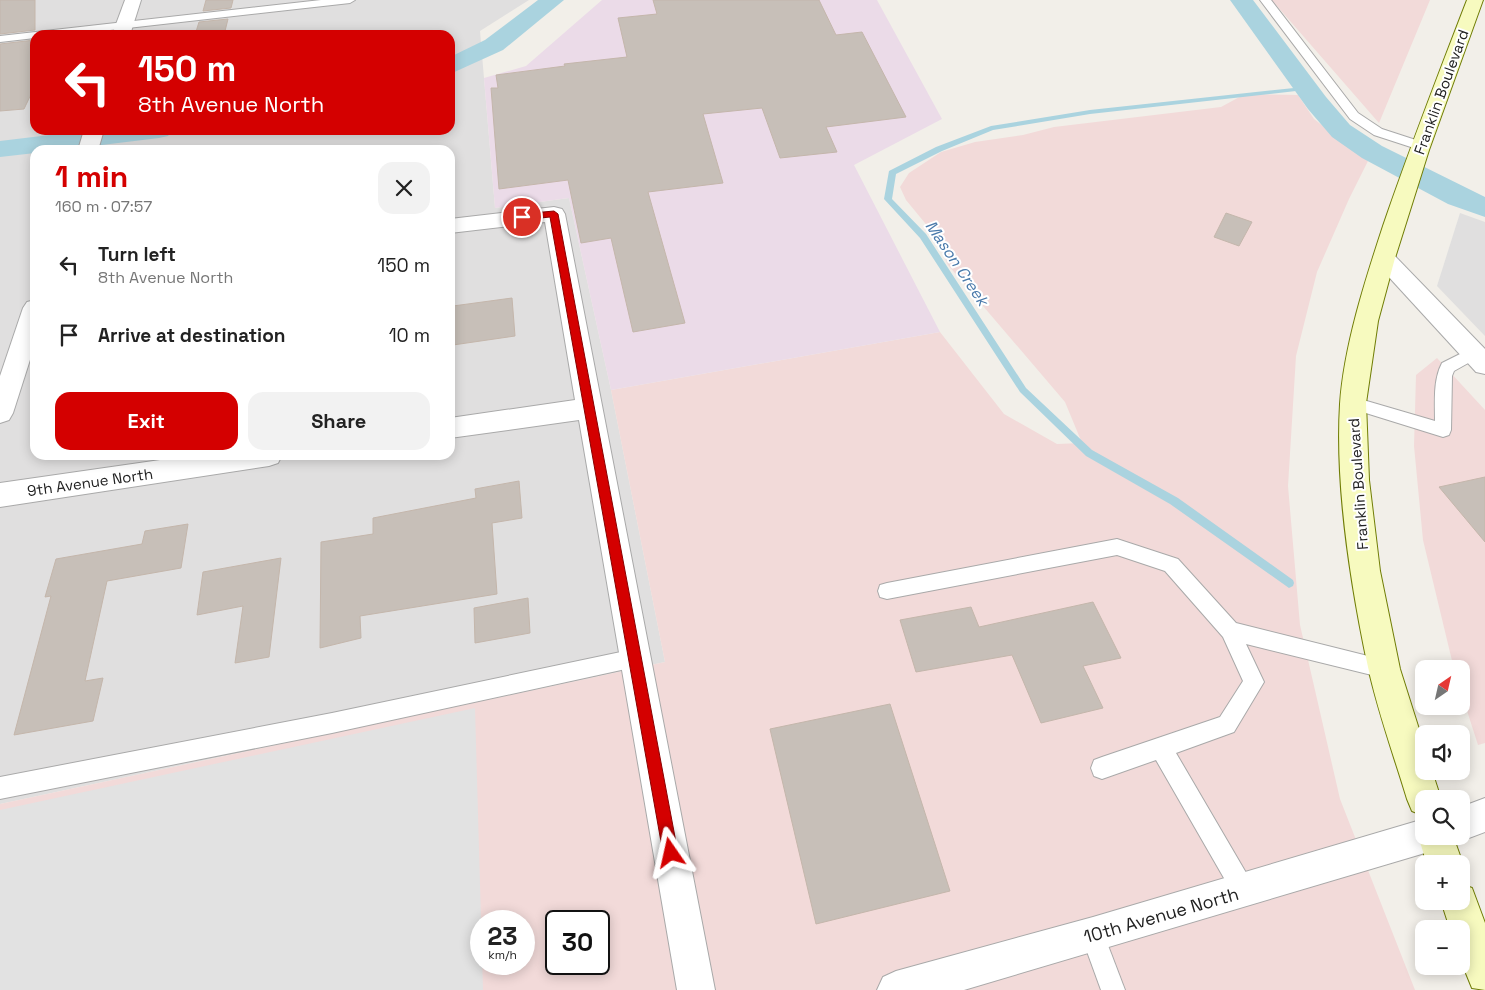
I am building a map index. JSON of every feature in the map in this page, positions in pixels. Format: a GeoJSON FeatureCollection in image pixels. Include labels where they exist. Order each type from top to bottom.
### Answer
{"type":"FeatureCollection","features":[{"type":"Feature","properties":{"kind":"main road","name":"Franklin Boulevard"},"geometry":{"type":"LineString","coordinates":[[1421,790],[1384,669],[1365,571],[1355,480],[1353,404],[1366,321],[1384,258],[1420,148],[1475,0]]}},
{"type":"Feature","properties":{"kind":"main road"},"geometry":{"type":"LineString","coordinates":[[1462,910],[1485,975]]}},
{"type":"Feature","properties":{"kind":"street"},"geometry":{"type":"LineString","coordinates":[[123,30],[133,0]]}},
{"type":"Feature","properties":{"kind":"street"},"geometry":{"type":"LineString","coordinates":[[455,225],[554,214],[696,990]]}},
{"type":"Feature","properties":{"kind":"street"},"geometry":{"type":"LineString","coordinates":[[1384,258],[1480,359]]}},
{"type":"Feature","properties":{"kind":"street"},"geometry":{"type":"LineString","coordinates":[[0,412],[30,323]]}},
{"type":"Feature","properties":{"kind":"street"},"geometry":{"type":"LineString","coordinates":[[455,427],[589,408]]}},
{"type":"Feature","properties":{"kind":"street","name":"9th Avenue North"},"geometry":{"type":"LineString","coordinates":[[0,495],[235,460]]}},
{"type":"Feature","properties":{"kind":"street"},"geometry":{"type":"LineString","coordinates":[[1470,821],[1485,815]]}},
{"type":"Feature","properties":{"kind":"street","name":"10th Avenue North"},"geometry":{"type":"LineString","coordinates":[[896,990],[1093,935],[1415,839]]}},
{"type":"Feature","properties":{"kind":"lane"},"geometry":{"type":"LineString","coordinates":[[123,30],[350,0]]}},
{"type":"Feature","properties":{"kind":"lane"},"geometry":{"type":"LineString","coordinates":[[1265,0],[1354,116],[1378,132],[1420,148]]}},
{"type":"Feature","properties":{"kind":"lane"},"geometry":{"type":"LineString","coordinates":[[0,38],[30,36]]}},
{"type":"Feature","properties":{"kind":"lane"},"geometry":{"type":"LineString","coordinates":[[1353,404],[1443,430],[1444,376],[1448,367],[1480,359]]}},
{"type":"Feature","properties":{"kind":"lane"},"geometry":{"type":"LineString","coordinates":[[887,591],[1117,547],[1171,565],[1230,630],[1254,682],[1227,725],[1102,768]]}},
{"type":"Feature","properties":{"kind":"lane"},"geometry":{"type":"LineString","coordinates":[[1230,630],[1384,669]]}},
{"type":"Feature","properties":{"kind":"lane"},"geometry":{"type":"LineString","coordinates":[[0,788],[332,723],[635,658]]}},
{"type":"Feature","properties":{"kind":"lane"},"geometry":{"type":"LineString","coordinates":[[1161,748],[1244,891]]}},
{"type":"Feature","properties":{"kind":"lane"},"geometry":{"type":"LineString","coordinates":[[1093,935],[1113,990]]}},
{"type":"Feature","properties":{"kind":"shaded area"},"geometry":{"type":"Polygon","coordinates":[[[0,0],[529,0],[480,31],[495,208],[569,198],[611,390],[665,662],[0,804],[0,0]]]}},
{"type":"Feature","properties":{"kind":"shaded area"},"geometry":{"type":"Polygon","coordinates":[[[602,0],[877,0],[942,119],[854,165],[940,332],[611,390],[569,198],[495,208],[484,78],[526,66],[602,0]]]}},
{"type":"Feature","properties":{"kind":"shaded area"},"geometry":{"type":"Polygon","coordinates":[[[1270,0],[1430,0],[1379,123],[1277,6],[1270,0]]]}},
{"type":"Feature","properties":{"kind":"shaded area"},"geometry":{"type":"Polygon","coordinates":[[[1245,94],[1298,95],[1314,119],[1368,161],[1317,272],[1296,356],[1288,486],[1300,625],[1340,799],[1415,990],[0,990],[0,804],[665,662],[611,390],[940,332],[1004,414],[1057,444],[1082,443],[1065,402],[948,265],[934,234],[906,200],[900,187],[909,173],[941,152],[975,142],[1023,135],[1054,127],[1221,107],[1245,94]]]}},
{"type":"Feature","properties":{"kind":"shaded area"},"geometry":{"type":"Polygon","coordinates":[[[1460,213],[1485,222],[1485,336],[1437,286],[1460,213]]]}},
{"type":"Feature","properties":{"kind":"shaded area"},"geometry":{"type":"Polygon","coordinates":[[[1437,358],[1485,410],[1485,743],[1478,745],[1468,715],[1470,715],[1470,660],[1452,660],[1423,540],[1414,446],[1416,375],[1437,358]]]}},
{"type":"Feature","properties":{"kind":"shaded area"},"geometry":{"type":"Polygon","coordinates":[[[475,708],[481,910],[470,910],[470,975],[483,975],[483,990],[0,990],[0,810],[475,708]]]}},
{"type":"Feature","properties":{"kind":"building"},"geometry":{"type":"Polygon","coordinates":[[[0,0],[35,0],[35,30],[0,34],[0,0]]]}},
{"type":"Feature","properties":{"kind":"building"},"geometry":{"type":"Polygon","coordinates":[[[206,0],[233,0],[231,8],[203,11],[206,0]]]}},
{"type":"Feature","properties":{"kind":"building"},"geometry":{"type":"Polygon","coordinates":[[[653,0],[819,0],[836,35],[862,32],[906,117],[826,127],[837,152],[780,158],[762,108],[703,114],[723,183],[648,192],[685,323],[633,332],[611,238],[581,243],[568,180],[499,189],[491,88],[498,88],[496,75],[565,66],[564,64],[627,57],[618,18],[657,14],[653,0]]]}},
{"type":"Feature","properties":{"kind":"building"},"geometry":{"type":"Polygon","coordinates":[[[228,19],[225,30],[197,30],[199,22],[228,19]]]}},
{"type":"Feature","properties":{"kind":"building"},"geometry":{"type":"Polygon","coordinates":[[[30,41],[30,96],[24,109],[0,111],[0,44],[30,41]]]}},
{"type":"Feature","properties":{"kind":"building"},"geometry":{"type":"Polygon","coordinates":[[[1226,213],[1252,222],[1239,246],[1214,237],[1226,213]]]}},
{"type":"Feature","properties":{"kind":"building"},"geometry":{"type":"Polygon","coordinates":[[[512,298],[515,336],[455,345],[455,306],[512,298]]]}},
{"type":"Feature","properties":{"kind":"building"},"geometry":{"type":"Polygon","coordinates":[[[1485,477],[1485,542],[1439,487],[1485,477]]]}},
{"type":"Feature","properties":{"kind":"building"},"geometry":{"type":"Polygon","coordinates":[[[519,481],[522,518],[492,523],[497,594],[360,616],[361,638],[320,648],[321,542],[373,534],[373,518],[476,498],[475,489],[519,481]]]}},
{"type":"Feature","properties":{"kind":"building"},"geometry":{"type":"Polygon","coordinates":[[[188,524],[181,568],[107,581],[85,681],[103,678],[93,721],[14,735],[51,596],[45,597],[56,559],[142,544],[145,531],[188,524]]]}},
{"type":"Feature","properties":{"kind":"building"},"geometry":{"type":"Polygon","coordinates":[[[281,558],[269,657],[235,663],[243,606],[197,615],[203,572],[281,558]]]}},
{"type":"Feature","properties":{"kind":"building"},"geometry":{"type":"Polygon","coordinates":[[[528,598],[530,633],[475,643],[474,608],[528,598]]]}},
{"type":"Feature","properties":{"kind":"building"},"geometry":{"type":"Polygon","coordinates":[[[1093,602],[1121,658],[1083,666],[1103,708],[1041,723],[1012,655],[916,672],[900,620],[971,607],[979,627],[1093,602]]]}},
{"type":"Feature","properties":{"kind":"building"},"geometry":{"type":"Polygon","coordinates":[[[890,704],[950,891],[816,924],[770,729],[890,704]]]}},
{"type":"Feature","properties":{"kind":"waterway"},"geometry":{"type":"LineString","coordinates":[[455,64],[494,45],[553,0]]}},
{"type":"Feature","properties":{"kind":"waterway"},"geometry":{"type":"LineString","coordinates":[[1241,0],[1317,103],[1341,131],[1372,152],[1458,197],[1485,208]]}},
{"type":"Feature","properties":{"kind":"waterway","name":"Mason Creek"},"geometry":{"type":"LineString","coordinates":[[1289,583],[1174,501],[1089,453],[1023,390],[923,236],[888,199],[892,173],[939,149],[991,128],[1090,112],[1294,90]]}},
{"type":"Feature","properties":{"kind":"waterway"},"geometry":{"type":"LineString","coordinates":[[33,145],[117,135]]}},
{"type":"Feature","properties":{"kind":"waterway"},"geometry":{"type":"LineString","coordinates":[[0,149],[30,145]]}},
{"type":"Feature","properties":{"kind":"route"},"geometry":{"type":"LineString","coordinates":[[522,217],[554,214],[671,853]]}}]}
